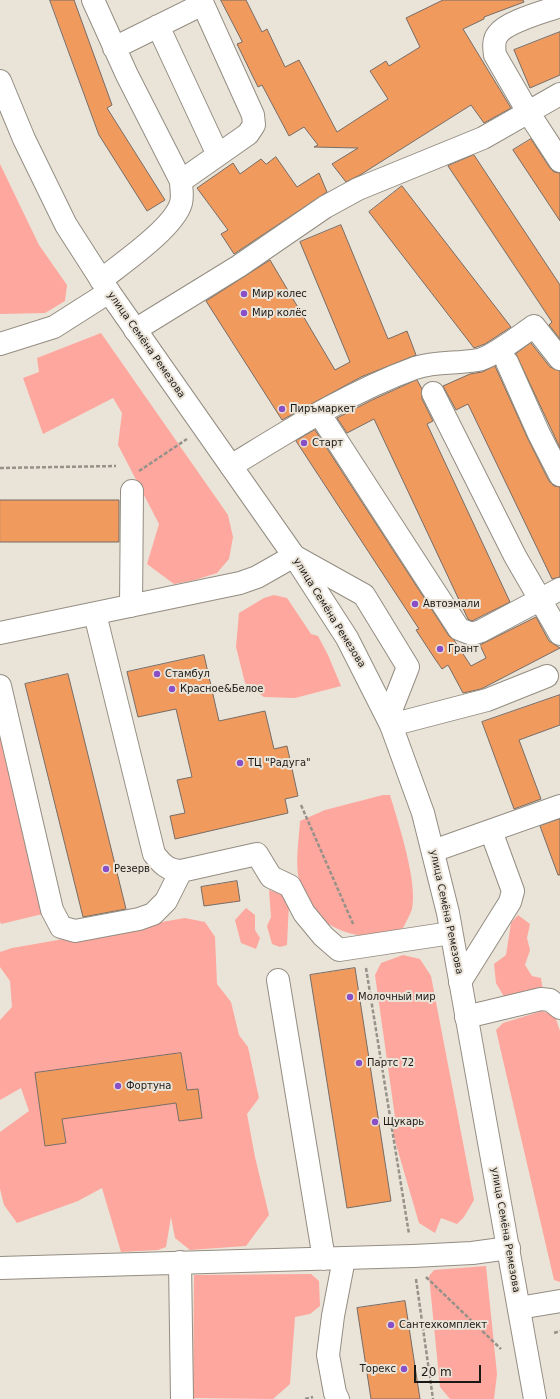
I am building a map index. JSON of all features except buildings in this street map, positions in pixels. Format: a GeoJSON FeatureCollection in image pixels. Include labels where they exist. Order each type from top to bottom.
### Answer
{"type":"FeatureCollection","features":[{"type":"Feature","properties":{"kind":"main road"},"geometry":{"type":"LineString","coordinates":[[0,344],[54,327],[105,286],[175,215],[181,204],[180,182],[114,48],[93,0]]}},
{"type":"Feature","properties":{"kind":"main road"},"geometry":{"type":"LineString","coordinates":[[114,48],[202,2],[254,115],[254,125],[248,134],[180,182]]}},
{"type":"Feature","properties":{"kind":"main road"},"geometry":{"type":"LineString","coordinates":[[560,6],[507,27],[498,34],[494,44],[495,55],[528,112],[560,161]]}},
{"type":"Feature","properties":{"kind":"main road"},"geometry":{"type":"LineString","coordinates":[[158,26],[218,155]]}},
{"type":"Feature","properties":{"kind":"main road","name":"улица Семёна Ремезова"},"geometry":{"type":"LineString","coordinates":[[0,81],[24,139],[66,225],[135,330],[294,556],[347,638],[389,721],[423,812],[451,933],[535,1399]]}},
{"type":"Feature","properties":{"kind":"main road"},"geometry":{"type":"LineString","coordinates":[[135,330],[239,266],[325,208],[352,193],[483,138],[560,94]]}},
{"type":"Feature","properties":{"kind":"main road"},"geometry":{"type":"LineString","coordinates":[[231,466],[319,413],[414,368],[442,362],[479,360],[485,358],[534,326],[560,359]]}},
{"type":"Feature","properties":{"kind":"main road"},"geometry":{"type":"LineString","coordinates":[[507,362],[544,445],[560,475]]}},
{"type":"Feature","properties":{"kind":"main road"},"geometry":{"type":"LineString","coordinates":[[433,393],[515,556],[560,634]]}},
{"type":"Feature","properties":{"kind":"main road"},"geometry":{"type":"LineString","coordinates":[[319,413],[459,629],[472,634],[481,631],[560,589]]}},
{"type":"Feature","properties":{"kind":"main road"},"geometry":{"type":"LineString","coordinates":[[131,606],[135,482]]}},
{"type":"Feature","properties":{"kind":"main road"},"geometry":{"type":"LineString","coordinates":[[0,633],[240,583],[257,577],[294,556],[364,595],[408,667],[389,721]]}},
{"type":"Feature","properties":{"kind":"main road"},"geometry":{"type":"LineString","coordinates":[[95,614],[154,854],[163,865],[171,870],[181,871],[257,854],[271,877],[290,886],[304,913],[323,936],[339,950],[451,933]]}},
{"type":"Feature","properties":{"kind":"main road"},"geometry":{"type":"LineString","coordinates":[[389,721],[487,700],[547,676]]}},
{"type":"Feature","properties":{"kind":"main road"},"geometry":{"type":"LineString","coordinates":[[0,686],[52,910],[62,927],[75,931],[139,919],[153,914],[166,901],[181,871]]}},
{"type":"Feature","properties":{"kind":"main road"},"geometry":{"type":"LineString","coordinates":[[433,851],[560,806]]}},
{"type":"Feature","properties":{"kind":"main road"},"geometry":{"type":"LineString","coordinates":[[460,982],[510,902],[513,891],[491,831]]}},
{"type":"Feature","properties":{"kind":"main road"},"geometry":{"type":"LineString","coordinates":[[278,980],[334,1259],[333,1316],[328,1355],[335,1393],[338,1399]]}},
{"type":"Feature","properties":{"kind":"main road"},"geometry":{"type":"LineString","coordinates":[[466,1017],[541,999],[550,1000],[560,1008]]}},
{"type":"Feature","properties":{"kind":"main road"},"geometry":{"type":"LineString","coordinates":[[0,1268],[464,1254],[509,1248]]}},
{"type":"Feature","properties":{"kind":"main road"},"geometry":{"type":"LineString","coordinates":[[180,1262],[182,1399]]}},
{"type":"Feature","properties":{"kind":"main road"},"geometry":{"type":"LineString","coordinates":[[519,1308],[560,1302]]}},
{"type":"Feature","properties":{"kind":"path"},"geometry":{"type":"LineString","coordinates":[[135,482],[192,436]]}},
{"type":"Feature","properties":{"kind":"path"},"geometry":{"type":"LineString","coordinates":[[0,468],[116,466]]}},
{"type":"Feature","properties":{"kind":"path"},"geometry":{"type":"LineString","coordinates":[[301,805],[356,933]]}},
{"type":"Feature","properties":{"kind":"path"},"geometry":{"type":"LineString","coordinates":[[365,962],[410,1240]]}},
{"type":"Feature","properties":{"kind":"path"},"geometry":{"type":"LineString","coordinates":[[416,1274],[433,1399]]}},
{"type":"Feature","properties":{"kind":"path"},"geometry":{"type":"LineString","coordinates":[[425,1277],[501,1349]]}},
{"type":"Feature","properties":{"kind":"path"},"geometry":{"type":"LineString","coordinates":[[554,1333],[560,1331]]}},
{"type":"Feature","properties":{"kind":"shaded area"},"geometry":{"type":"Polygon","coordinates":[[[0,164],[39,245],[67,285],[65,301],[45,313],[0,314],[0,164]]]}},
{"type":"Feature","properties":{"kind":"shaded area"},"geometry":{"type":"Polygon","coordinates":[[[101,333],[228,515],[233,537],[229,559],[217,573],[195,580],[174,584],[147,564],[159,524],[118,445],[122,413],[113,398],[43,434],[23,378],[39,372],[37,358],[101,333]]]}},
{"type":"Feature","properties":{"kind":"shaded area"},"geometry":{"type":"Polygon","coordinates":[[[274,595],[287,598],[311,634],[318,636],[341,686],[295,698],[264,697],[245,683],[236,647],[239,613],[264,598],[274,595]]]}},
{"type":"Feature","properties":{"kind":"shaded area"},"geometry":{"type":"Polygon","coordinates":[[[0,731],[47,913],[1,924],[0,921],[0,731]]]}},
{"type":"Feature","properties":{"kind":"shaded area"},"geometry":{"type":"Polygon","coordinates":[[[383,795],[390,795],[402,836],[410,868],[413,897],[412,909],[403,928],[379,935],[365,936],[352,934],[339,930],[318,915],[309,905],[303,893],[297,866],[300,821],[325,810],[383,795]]]}},
{"type":"Feature","properties":{"kind":"shaded area"},"geometry":{"type":"Polygon","coordinates":[[[269,890],[282,894],[289,903],[287,945],[280,947],[272,944],[267,926],[271,917],[269,890]]]}},
{"type":"Feature","properties":{"kind":"shaded area"},"geometry":{"type":"Polygon","coordinates":[[[246,908],[255,915],[255,930],[260,938],[256,949],[241,943],[235,920],[246,908]]]}},
{"type":"Feature","properties":{"kind":"shaded area"},"geometry":{"type":"Polygon","coordinates":[[[518,915],[530,924],[527,938],[530,950],[525,965],[532,976],[541,978],[543,991],[507,1002],[496,983],[494,964],[506,955],[511,923],[518,915]]]}},
{"type":"Feature","properties":{"kind":"shaded area"},"geometry":{"type":"Polygon","coordinates":[[[185,918],[205,922],[215,937],[217,984],[231,1002],[239,1035],[248,1047],[259,1098],[247,1114],[255,1157],[269,1215],[246,1246],[190,1250],[175,1238],[171,1217],[166,1247],[158,1250],[121,1252],[102,1188],[78,1201],[17,1223],[4,1205],[0,1189],[0,1132],[29,1111],[21,1088],[0,1100],[0,1020],[12,1007],[10,981],[0,967],[0,952],[12,948],[185,918]],[[181,1053],[35,1073],[45,1146],[66,1143],[62,1119],[176,1103],[179,1121],[201,1118],[198,1089],[187,1090],[181,1053]]]}},
{"type":"Feature","properties":{"kind":"shaded area"},"geometry":{"type":"Polygon","coordinates":[[[403,955],[420,959],[431,976],[474,1200],[464,1217],[457,1224],[441,1218],[435,1233],[419,1223],[393,1134],[395,1117],[375,975],[381,963],[403,955]]]}},
{"type":"Feature","properties":{"kind":"shaded area"},"geometry":{"type":"Polygon","coordinates":[[[542,1011],[555,1016],[560,1031],[560,1282],[554,1280],[496,1030],[503,1023],[542,1011]]]}},
{"type":"Feature","properties":{"kind":"shaded area"},"geometry":{"type":"Polygon","coordinates":[[[486,1266],[497,1374],[494,1399],[450,1399],[440,1387],[429,1276],[434,1270],[486,1266]]]}},
{"type":"Feature","properties":{"kind":"shaded area"},"geometry":{"type":"Polygon","coordinates":[[[311,1274],[319,1281],[320,1306],[310,1314],[295,1317],[290,1384],[273,1399],[193,1398],[194,1275],[311,1274]]]}},
{"type":"Feature","properties":{"kind":"place","name":"Мир колес"},"geometry":{"type":"Point","coordinates":[244,294]}},
{"type":"Feature","properties":{"kind":"place","name":"Мир колёс"},"geometry":{"type":"Point","coordinates":[244,313]}},
{"type":"Feature","properties":{"kind":"place","name":"Пиръмаркет"},"geometry":{"type":"Point","coordinates":[282,409]}},
{"type":"Feature","properties":{"kind":"place","name":"Старт"},"geometry":{"type":"Point","coordinates":[304,443]}},
{"type":"Feature","properties":{"kind":"place","name":"Автоэмали"},"geometry":{"type":"Point","coordinates":[415,604]}},
{"type":"Feature","properties":{"kind":"place","name":"Грант"},"geometry":{"type":"Point","coordinates":[440,649]}},
{"type":"Feature","properties":{"kind":"place","name":"Стамбул"},"geometry":{"type":"Point","coordinates":[157,674]}},
{"type":"Feature","properties":{"kind":"place","name":"Красное&Белое"},"geometry":{"type":"Point","coordinates":[172,689]}},
{"type":"Feature","properties":{"kind":"place","name":"ТЦ \"Радуга\""},"geometry":{"type":"Point","coordinates":[240,763]}},
{"type":"Feature","properties":{"kind":"place","name":"Резерв"},"geometry":{"type":"Point","coordinates":[106,869]}},
{"type":"Feature","properties":{"kind":"place","name":"Молочный мир"},"geometry":{"type":"Point","coordinates":[350,997]}},
{"type":"Feature","properties":{"kind":"place","name":"Партс 72"},"geometry":{"type":"Point","coordinates":[359,1063]}},
{"type":"Feature","properties":{"kind":"place","name":"Фортуна"},"geometry":{"type":"Point","coordinates":[118,1086]}},
{"type":"Feature","properties":{"kind":"place","name":"Щукарь"},"geometry":{"type":"Point","coordinates":[375,1122]}},
{"type":"Feature","properties":{"kind":"place","name":"Сантехкомплект"},"geometry":{"type":"Point","coordinates":[391,1325]}},
{"type":"Feature","properties":{"kind":"place","name":"Торекс"},"geometry":{"type":"Point","coordinates":[404,1369]}}]}
